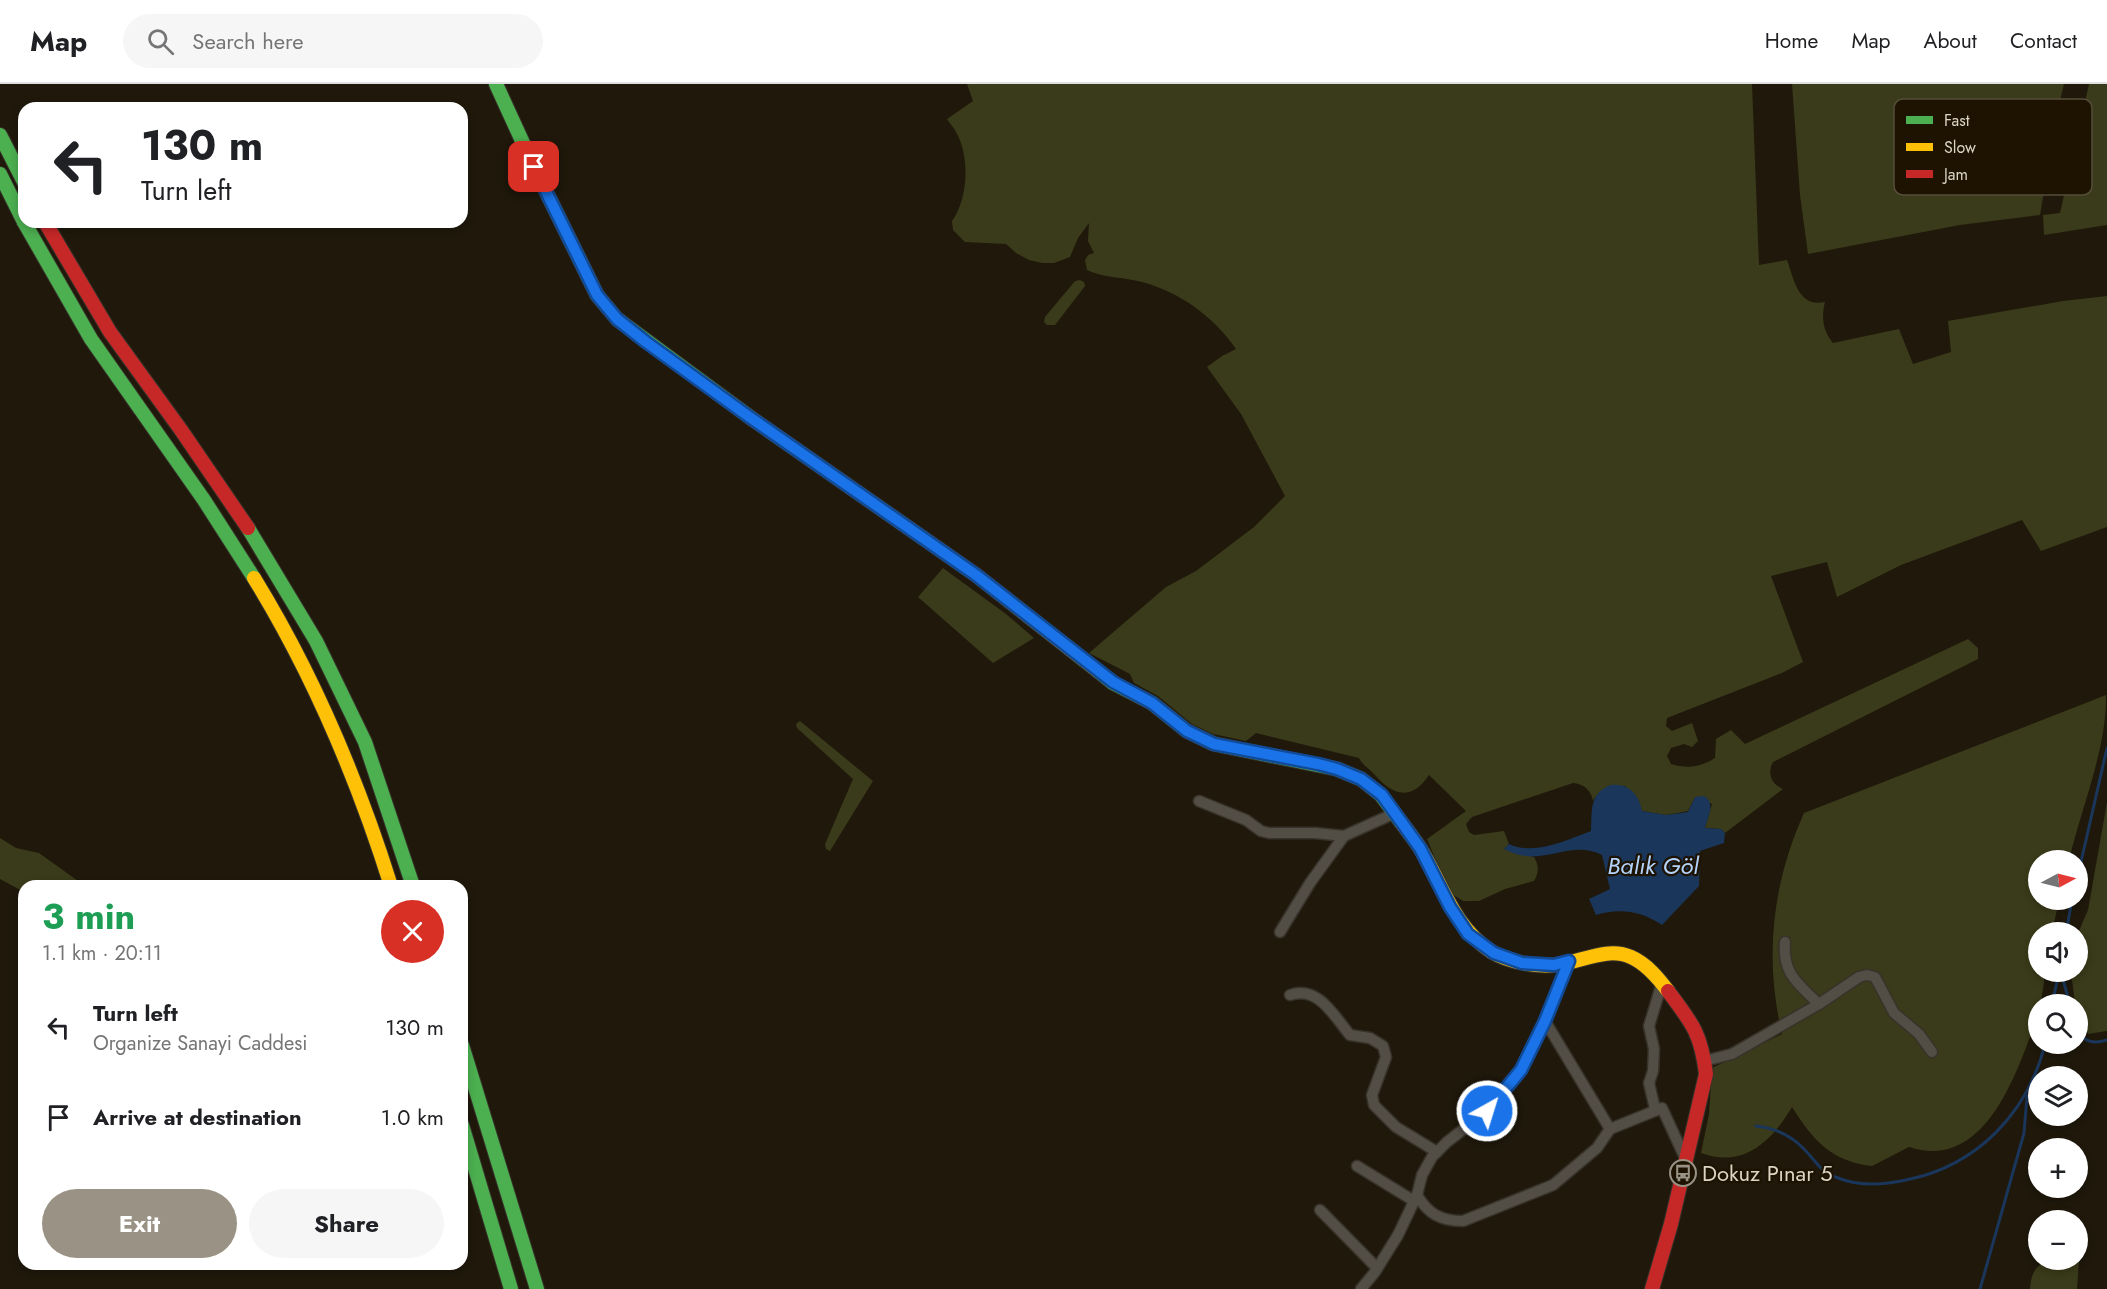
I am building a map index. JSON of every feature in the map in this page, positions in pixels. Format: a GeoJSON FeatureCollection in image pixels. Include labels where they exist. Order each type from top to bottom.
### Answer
{"type":"FeatureCollection","features":[{"type":"Feature","properties":{"kind":"main road"},"geometry":{"type":"LineString","coordinates":[[496,84],[597,295],[625,325],[748,416],[976,575],[1113,682],[1152,703],[1187,731],[1214,744],[1337,769],[1361,779],[1382,795],[1420,848],[1450,907],[1468,934],[1494,953],[1522,963],[1554,965],[1599,954],[1629,957],[1640,962],[1662,983],[1694,1026],[1703,1049],[1706,1074],[1671,1224],[1652,1289]]}},
{"type":"Feature","properties":{"kind":"main road"},"geometry":{"type":"LineString","coordinates":[[0,135],[18,170]]}},
{"type":"Feature","properties":{"kind":"main road"},"geometry":{"type":"LineString","coordinates":[[0,174],[18,210]]}},
{"type":"Feature","properties":{"kind":"main road"},"geometry":{"type":"LineString","coordinates":[[27,228],[100,353],[236,549],[294,647],[342,750],[381,851],[389,880]]}},
{"type":"Feature","properties":{"kind":"main road"},"geometry":{"type":"LineString","coordinates":[[49,228],[110,332],[260,545],[316,640],[365,742],[411,880]]}},
{"type":"Feature","properties":{"kind":"main road"},"geometry":{"type":"LineString","coordinates":[[468,1065],[537,1289]]}},
{"type":"Feature","properties":{"kind":"main road"},"geometry":{"type":"LineString","coordinates":[[468,1145],[511,1289]]}},
{"type":"Feature","properties":{"kind":"street"},"geometry":{"type":"LineString","coordinates":[[1199,801],[1246,820],[1261,831],[1269,833],[1315,833],[1344,836],[1395,813]]}},
{"type":"Feature","properties":{"kind":"street"},"geometry":{"type":"LineString","coordinates":[[1280,932],[1344,836]]}},
{"type":"Feature","properties":{"kind":"street"},"geometry":{"type":"LineString","coordinates":[[1785,942],[1786,966],[1792,977],[1818,1004]]}},
{"type":"Feature","properties":{"kind":"street"},"geometry":{"type":"LineString","coordinates":[[1361,1289],[1398,1235],[1415,1198],[1422,1175],[1437,1152],[1446,1142],[1487,1111],[1521,1070],[1545,1021],[1569,961]]}},
{"type":"Feature","properties":{"kind":"street"},"geometry":{"type":"LineString","coordinates":[[1704,1061],[1731,1054],[1818,1004],[1859,977],[1872,975],[1894,1013],[1919,1034],[1932,1052]]}},
{"type":"Feature","properties":{"kind":"street"},"geometry":{"type":"LineString","coordinates":[[1655,1109],[1649,1083],[1653,1071],[1654,1048],[1649,1026],[1662,983]]}},
{"type":"Feature","properties":{"kind":"street"},"geometry":{"type":"LineString","coordinates":[[1290,995],[1304,992],[1311,994],[1323,1003],[1350,1035],[1370,1038],[1383,1046],[1386,1057],[1372,1095],[1374,1105],[1396,1127],[1437,1152]]}},
{"type":"Feature","properties":{"kind":"street"},"geometry":{"type":"LineString","coordinates":[[1545,1021],[1610,1129]]}},
{"type":"Feature","properties":{"kind":"street"},"geometry":{"type":"LineString","coordinates":[[1357,1166],[1415,1198],[1436,1216],[1449,1221],[1463,1221],[1553,1185],[1597,1148],[1610,1129],[1655,1109],[1662,1108],[1686,1160]]}},
{"type":"Feature","properties":{"kind":"street"},"geometry":{"type":"LineString","coordinates":[[1320,1210],[1377,1268]]}},
{"type":"Feature","properties":{"kind":"green space"},"geometry":{"type":"Polygon","coordinates":[[[967,84],[1752,84],[1759,265],[1787,260],[1798,290],[1803,296],[1816,303],[1825,302],[1824,324],[1833,343],[1899,329],[1913,364],[1951,352],[1948,321],[2063,301],[2107,296],[2107,527],[2041,551],[2022,520],[1901,565],[1837,597],[1827,562],[1771,576],[1803,662],[1782,673],[1667,718],[1666,726],[1672,731],[1692,723],[1698,741],[1692,747],[1684,744],[1671,748],[1667,756],[1671,764],[1688,767],[1704,763],[1715,758],[1716,739],[1731,730],[1745,744],[1968,639],[1978,648],[1978,659],[1773,762],[1770,770],[1771,778],[1783,789],[1725,833],[1721,829],[1705,828],[1712,804],[1695,797],[1688,811],[1666,815],[1642,811],[1636,796],[1625,786],[1606,789],[1599,793],[1593,801],[1586,788],[1573,783],[1472,817],[1466,824],[1469,832],[1474,835],[1504,831],[1509,844],[1504,849],[1534,857],[1538,872],[1534,881],[1505,889],[1479,901],[1463,901],[1449,892],[1427,839],[1466,811],[1429,775],[1416,789],[1402,793],[1389,788],[1359,758],[1256,733],[1246,741],[1213,734],[1192,724],[1158,696],[1134,683],[1130,674],[1089,653],[1166,587],[1196,571],[1254,527],[1285,496],[1241,414],[1207,367],[1236,349],[1207,316],[1183,299],[1156,286],[1135,280],[1100,275],[1087,270],[1085,260],[1088,255],[1094,253],[1088,241],[1089,223],[1078,238],[1070,257],[1054,263],[1029,260],[1006,244],[965,242],[953,230],[952,221],[964,190],[965,166],[961,144],[947,119],[973,101],[967,84]]]}},
{"type":"Feature","properties":{"kind":"green space"},"geometry":{"type":"Polygon","coordinates":[[[1792,84],[2064,84],[2060,99],[1894,99],[1894,195],[2043,195],[2040,215],[1960,225],[1808,254],[1800,195],[1792,84]]]}},
{"type":"Feature","properties":{"kind":"green space"},"geometry":{"type":"Polygon","coordinates":[[[2089,84],[2107,84],[2107,225],[2044,235],[2043,215],[2060,213],[2064,195],[2092,195],[2092,99],[2086,99],[2089,84]]]}},
{"type":"Feature","properties":{"kind":"green space"},"geometry":{"type":"Polygon","coordinates":[[[1080,280],[1085,286],[1055,325],[1047,325],[1044,322],[1045,317],[1075,281],[1080,280]]]}},
{"type":"Feature","properties":{"kind":"green space"},"geometry":{"type":"Polygon","coordinates":[[[943,568],[1006,614],[1034,638],[993,663],[918,597],[943,568]]]}},
{"type":"Feature","properties":{"kind":"green space"},"geometry":{"type":"Polygon","coordinates":[[[2106,695],[2098,757],[2072,850],[2028,850],[2028,910],[2057,910],[2054,922],[2028,922],[2028,982],[2043,982],[2041,994],[2028,994],[2028,1042],[2013,1079],[1989,1120],[1973,1136],[1955,1147],[1934,1151],[1909,1147],[1872,1166],[1857,1163],[1834,1154],[1824,1147],[1807,1129],[1792,1107],[1775,1131],[1755,1149],[1730,1157],[1716,1157],[1701,1153],[1709,1114],[1712,1068],[1782,1034],[1773,977],[1774,922],[1785,867],[1804,813],[2106,695]]]}},
{"type":"Feature","properties":{"kind":"green space"},"geometry":{"type":"Polygon","coordinates":[[[800,721],[873,781],[830,851],[826,849],[825,844],[853,779],[797,728],[796,724],[800,721]]]}},
{"type":"Feature","properties":{"kind":"green space"},"geometry":{"type":"Polygon","coordinates":[[[2107,802],[2107,1031],[2088,1034],[2088,994],[2074,994],[2072,982],[2088,982],[2088,922],[2083,922],[2088,910],[2107,802]]]}},
{"type":"Feature","properties":{"kind":"green space"},"geometry":{"type":"Polygon","coordinates":[[[0,838],[16,848],[39,853],[77,880],[18,880],[18,889],[0,879],[0,838]]]}},
{"type":"Feature","properties":{"kind":"green space"},"geometry":{"type":"Polygon","coordinates":[[[2078,1270],[2077,1289],[2030,1289],[2035,1271],[2078,1270]]]}},
{"type":"Feature","properties":{"kind":"water","name":"Balık Göl"},"geometry":{"type":"Polygon","coordinates":[[[1611,785],[1623,786],[1632,791],[1642,811],[1666,815],[1688,812],[1695,797],[1704,796],[1710,802],[1705,828],[1721,829],[1725,833],[1724,843],[1700,851],[1699,886],[1662,925],[1630,912],[1596,915],[1589,899],[1610,889],[1602,855],[1578,850],[1531,856],[1518,855],[1504,849],[1509,844],[1540,848],[1591,831],[1595,798],[1604,788],[1611,785]]]}},
{"type":"Feature","properties":{"kind":"waterway"},"geometry":{"type":"LineString","coordinates":[[2084,850],[2107,748]]}},
{"type":"Feature","properties":{"kind":"waterway"},"geometry":{"type":"LineString","coordinates":[[2068,922],[2070,910]]}},
{"type":"Feature","properties":{"kind":"waterway"},"geometry":{"type":"LineString","coordinates":[[2054,994],[2057,982]]}},
{"type":"Feature","properties":{"kind":"waterway"},"geometry":{"type":"LineString","coordinates":[[2064,982],[2067,994]]}},
{"type":"Feature","properties":{"kind":"waterway"},"geometry":{"type":"LineString","coordinates":[[2088,1041],[2107,1040]]}},
{"type":"Feature","properties":{"kind":"waterway"},"geometry":{"type":"LineString","coordinates":[[1756,1126],[1776,1130],[1788,1136],[1799,1144],[1822,1169],[1846,1181],[1880,1184],[1906,1180],[1932,1173],[1955,1163],[1996,1133],[2026,1092],[2042,1054]]}},
{"type":"Feature","properties":{"kind":"waterway"},"geometry":{"type":"LineString","coordinates":[[1980,1289],[2024,1133],[2027,1096]]}},
{"type":"Feature","properties":{"kind":"traffic: fast"},"geometry":{"type":"LineString","coordinates":[[496,84],[597,295],[617,319],[751,418]]}},
{"type":"Feature","properties":{"kind":"traffic: fast"},"geometry":{"type":"LineString","coordinates":[[0,135],[18,170]]}},
{"type":"Feature","properties":{"kind":"traffic: fast"},"geometry":{"type":"LineString","coordinates":[[0,174],[18,210]]}},
{"type":"Feature","properties":{"kind":"traffic: fast"},"geometry":{"type":"LineString","coordinates":[[27,228],[91,339],[204,500],[254,578]]}},
{"type":"Feature","properties":{"kind":"traffic: fast"},"geometry":{"type":"LineString","coordinates":[[248,528],[316,641],[365,742],[411,880]]}},
{"type":"Feature","properties":{"kind":"traffic: fast"},"geometry":{"type":"LineString","coordinates":[[1098,671],[1113,683],[1152,703],[1187,731],[1214,744],[1337,769],[1361,779],[1381,795],[1401,822]]}},
{"type":"Feature","properties":{"kind":"traffic: fast"},"geometry":{"type":"LineString","coordinates":[[468,1065],[537,1289]]}},
{"type":"Feature","properties":{"kind":"traffic: fast"},"geometry":{"type":"LineString","coordinates":[[468,1145],[511,1289]]}},
{"type":"Feature","properties":{"kind":"traffic: slow"},"geometry":{"type":"LineString","coordinates":[[751,418],[976,575],[1098,671]]}},
{"type":"Feature","properties":{"kind":"traffic: slow"},"geometry":{"type":"LineString","coordinates":[[254,578],[296,651],[332,727],[364,806],[389,880]]}},
{"type":"Feature","properties":{"kind":"traffic: slow"},"geometry":{"type":"LineString","coordinates":[[1401,822],[1420,848],[1458,918],[1479,942],[1492,952],[1514,961],[1547,965],[1564,964],[1603,954],[1622,954],[1647,968],[1668,991]]}},
{"type":"Feature","properties":{"kind":"traffic: jam"},"geometry":{"type":"LineString","coordinates":[[49,228],[110,332],[248,528]]}},
{"type":"Feature","properties":{"kind":"traffic: jam"},"geometry":{"type":"LineString","coordinates":[[1652,1289],[1671,1224],[1706,1074],[1701,1048],[1694,1029],[1668,991]]}},
{"type":"Feature","properties":{"kind":"place","name":"Dokuz Pınar 5"},"geometry":{"type":"Point","coordinates":[1683,1173]}},
{"type":"Feature","properties":{"kind":"route"},"geometry":{"type":"LineString","coordinates":[[534,167],[597,295],[617,319],[646,342],[976,575],[1055,639],[1113,682],[1152,703],[1187,731],[1214,744],[1318,764],[1361,779],[1382,795],[1420,848],[1450,907],[1468,934],[1494,953],[1522,963],[1554,965],[1569,961],[1545,1021],[1521,1070],[1487,1111]]}}]}
